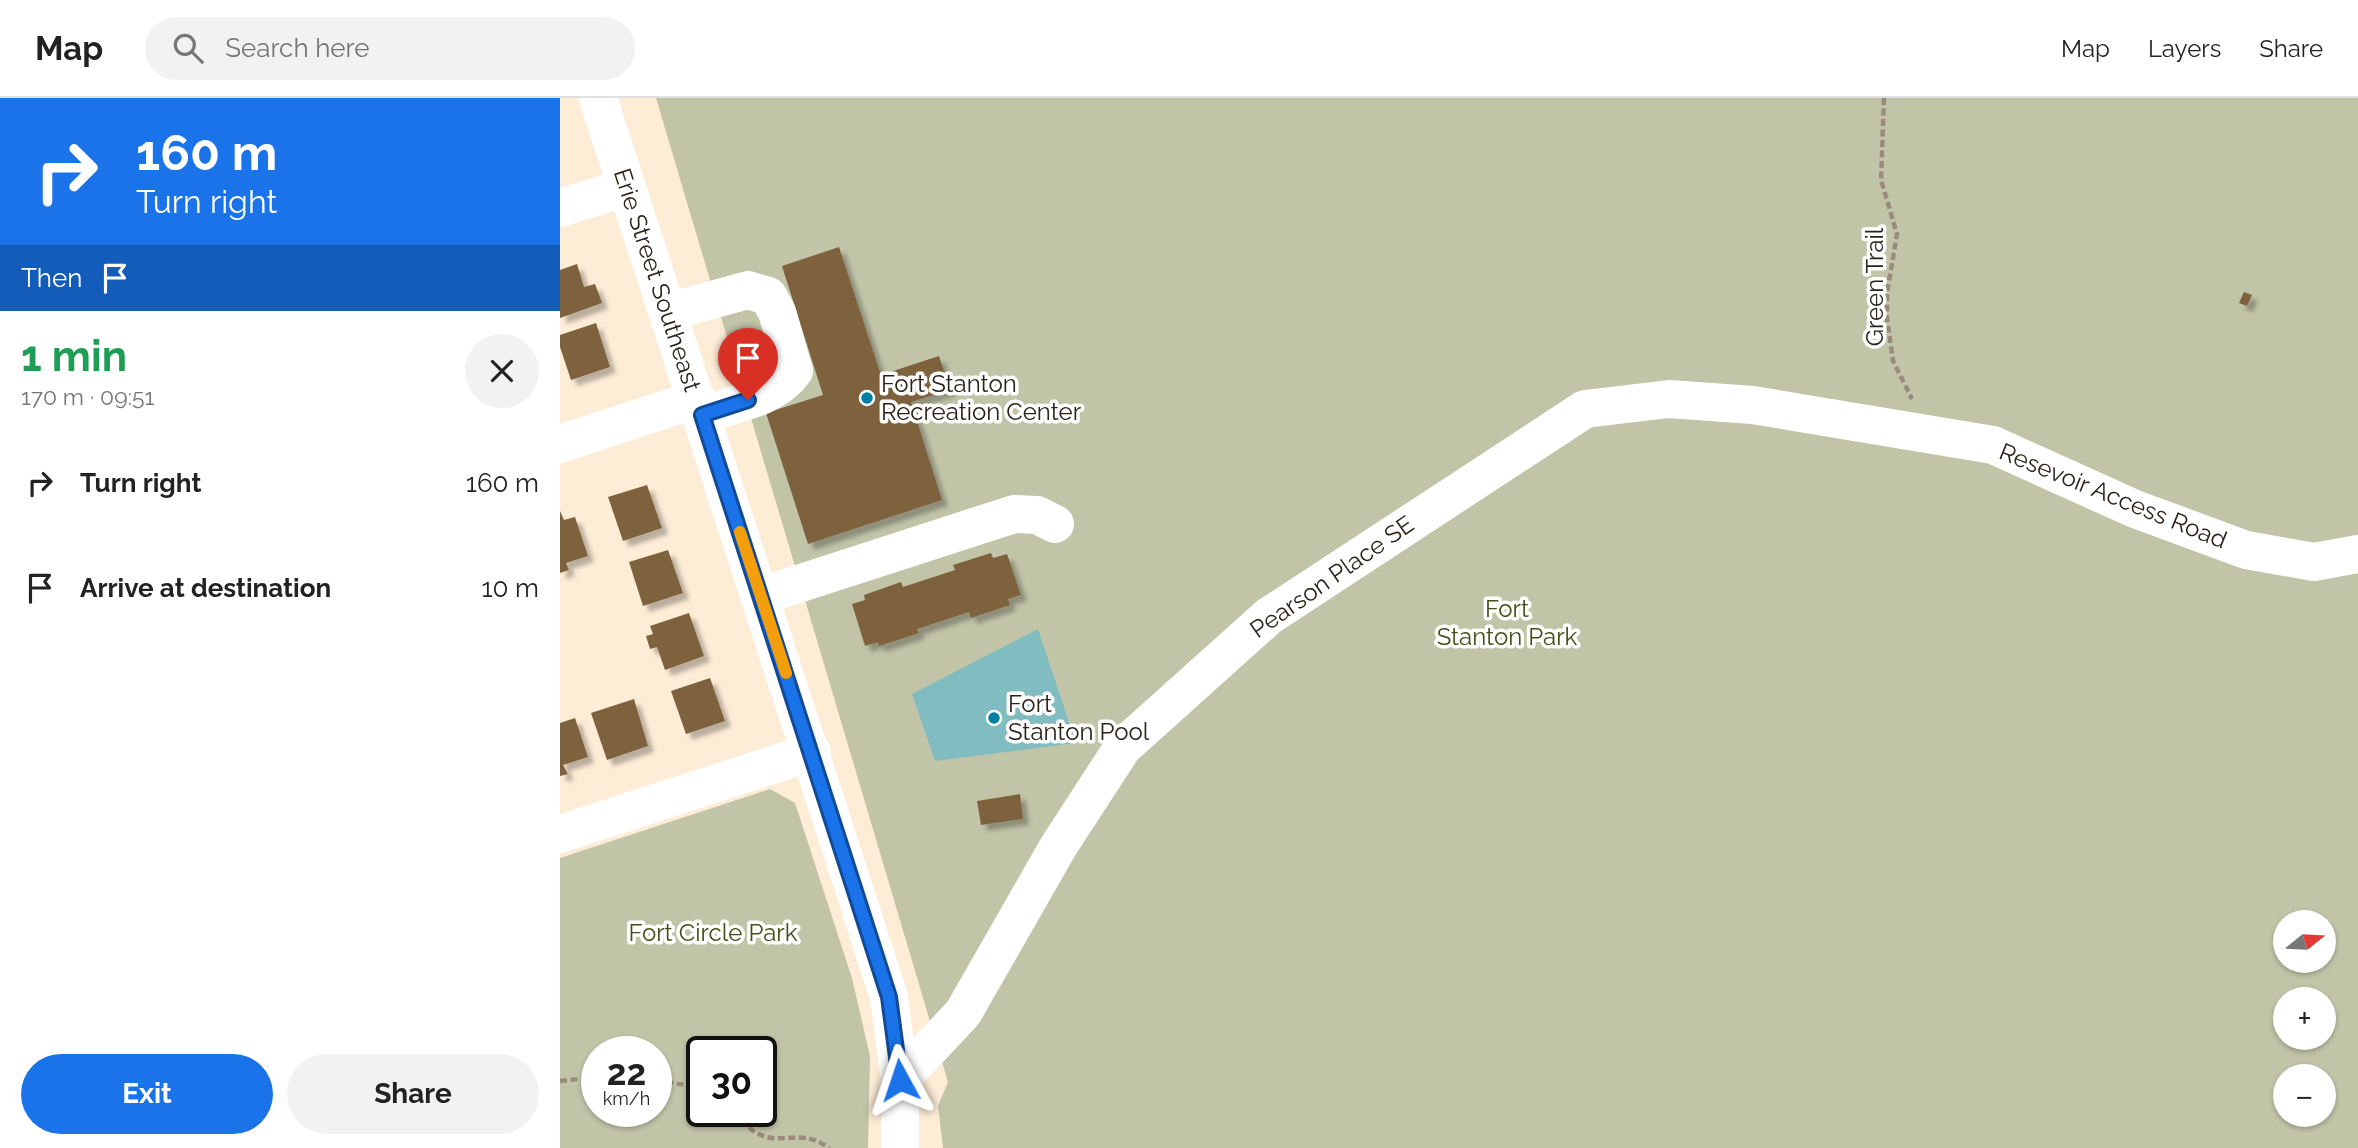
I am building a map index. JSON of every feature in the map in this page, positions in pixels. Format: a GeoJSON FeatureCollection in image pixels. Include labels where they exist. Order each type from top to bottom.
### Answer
{"type":"FeatureCollection","features":[{"type":"Feature","properties":{"kind":"street","name":"Erie Street Southeast"},"geometry":{"type":"LineString","coordinates":[[598,98],[889,997],[900,1080],[901,1148]]}},
{"type":"Feature","properties":{"kind":"street"},"geometry":{"type":"LineString","coordinates":[[560,208],[627,187]]}},
{"type":"Feature","properties":{"kind":"street"},"geometry":{"type":"LineString","coordinates":[[560,444],[699,407],[772,392],[794,371],[777,312],[768,296],[748,290],[668,312]]}},
{"type":"Feature","properties":{"kind":"street","name":"Pearson Place SE"},"geometry":{"type":"LineString","coordinates":[[900,1080],[963,1013],[1058,847],[1123,747],[1269,616],[1508,457],[1585,409],[1668,399],[1753,405],[1910,430]]}},
{"type":"Feature","properties":{"kind":"street","name":"Resevoir Access Road"},"geometry":{"type":"LineString","coordinates":[[1910,430],[1993,445],[2136,509],[2246,550],[2314,562],[2358,554]]}},
{"type":"Feature","properties":{"kind":"street"},"geometry":{"type":"LineString","coordinates":[[761,596],[1014,514],[1037,515],[1055,524]]}},
{"type":"Feature","properties":{"kind":"street"},"geometry":{"type":"LineString","coordinates":[[560,834],[811,752]]}},
{"type":"Feature","properties":{"kind":"path","name":"Green Trail"},"geometry":{"type":"LineString","coordinates":[[1884,98],[1881,180],[1897,234],[1887,293],[1887,318],[1893,361],[1914,404],[1910,430]]}},
{"type":"Feature","properties":{"kind":"path"},"geometry":{"type":"LineString","coordinates":[[560,1081],[581,1079]]}},
{"type":"Feature","properties":{"kind":"path"},"geometry":{"type":"LineString","coordinates":[[750,1127],[754,1132],[776,1139],[807,1135],[829,1148]]}},
{"type":"Feature","properties":{"kind":"green space","name":"Fort Stanton Park"},"geometry":{"type":"Polygon","coordinates":[[[656,98],[2358,98],[2358,1148],[943,1148],[938,1106],[948,1082],[656,98]]]}},
{"type":"Feature","properties":{"kind":"green space","name":"Fort Circle Park"},"geometry":{"type":"Polygon","coordinates":[[[770,789],[795,803],[852,978],[870,1056],[868,1148],[560,1148],[560,858],[770,789]]]}},
{"type":"Feature","properties":{"kind":"water","name":"Fort Stanton Pool"},"geometry":{"type":"Polygon","coordinates":[[[1038,629],[1076,743],[935,761],[912,694],[1038,629]]]}},
{"type":"Feature","properties":{"kind":"building","name":"Fort Stanton Recreation Center"},"geometry":{"type":"Polygon","coordinates":[[[839,247],[881,375],[939,356],[950,390],[911,402],[942,500],[808,544],[766,413],[823,395],[782,266],[839,247]]]}},
{"type":"Feature","properties":{"kind":"building"},"geometry":{"type":"Polygon","coordinates":[[[577,264],[584,287],[595,284],[602,303],[560,318],[560,270],[577,264]]]}},
{"type":"Feature","properties":{"kind":"building"},"geometry":{"type":"Polygon","coordinates":[[[2244,292],[2252,295],[2247,306],[2239,303],[2244,292]]]}},
{"type":"Feature","properties":{"kind":"building"},"geometry":{"type":"Polygon","coordinates":[[[596,323],[610,367],[571,380],[560,347],[560,335],[596,323]]]}},
{"type":"Feature","properties":{"kind":"building"},"geometry":{"type":"Polygon","coordinates":[[[647,485],[662,528],[623,541],[608,497],[647,485]]]}},
{"type":"Feature","properties":{"kind":"building"},"geometry":{"type":"Polygon","coordinates":[[[560,511],[564,520],[575,517],[588,556],[566,563],[569,570],[560,573],[560,511]]]}},
{"type":"Feature","properties":{"kind":"building"},"geometry":{"type":"Polygon","coordinates":[[[668,550],[683,593],[643,606],[629,562],[668,550]]]}},
{"type":"Feature","properties":{"kind":"building"},"geometry":{"type":"Polygon","coordinates":[[[991,553],[993,558],[1007,554],[1021,595],[1008,599],[1010,605],[971,618],[969,612],[917,629],[919,633],[879,646],[878,642],[865,646],[852,604],[865,600],[864,595],[901,582],[903,587],[955,570],[953,565],[991,553]]]}},
{"type":"Feature","properties":{"kind":"building"},"geometry":{"type":"Polygon","coordinates":[[[689,613],[704,656],[665,670],[657,647],[650,649],[646,636],[653,634],[650,626],[689,613]]]}},
{"type":"Feature","properties":{"kind":"building"},"geometry":{"type":"Polygon","coordinates":[[[710,678],[725,721],[686,734],[671,691],[710,678]]]}},
{"type":"Feature","properties":{"kind":"building"},"geometry":{"type":"Polygon","coordinates":[[[634,699],[648,746],[607,760],[591,713],[634,699]]]}},
{"type":"Feature","properties":{"kind":"building"},"geometry":{"type":"Polygon","coordinates":[[[575,718],[588,757],[563,765],[568,774],[560,776],[560,723],[575,718]]]}},
{"type":"Feature","properties":{"kind":"building"},"geometry":{"type":"Polygon","coordinates":[[[1020,794],[1023,819],[981,825],[977,801],[1020,794]]]}},
{"type":"Feature","properties":{"kind":"slow traffic"},"geometry":{"type":"LineString","coordinates":[[740,532],[786,673]]}},
{"type":"Feature","properties":{"kind":"place","name":"Fort Stanton Recreation Center"},"geometry":{"type":"Point","coordinates":[867,398]}},
{"type":"Feature","properties":{"kind":"place","name":"Fort Stanton Pool"},"geometry":{"type":"Point","coordinates":[994,718]}},
{"type":"Feature","properties":{"kind":"route"},"geometry":{"type":"LineString","coordinates":[[748,400],[702,415],[889,997],[900,1080]]}}]}
